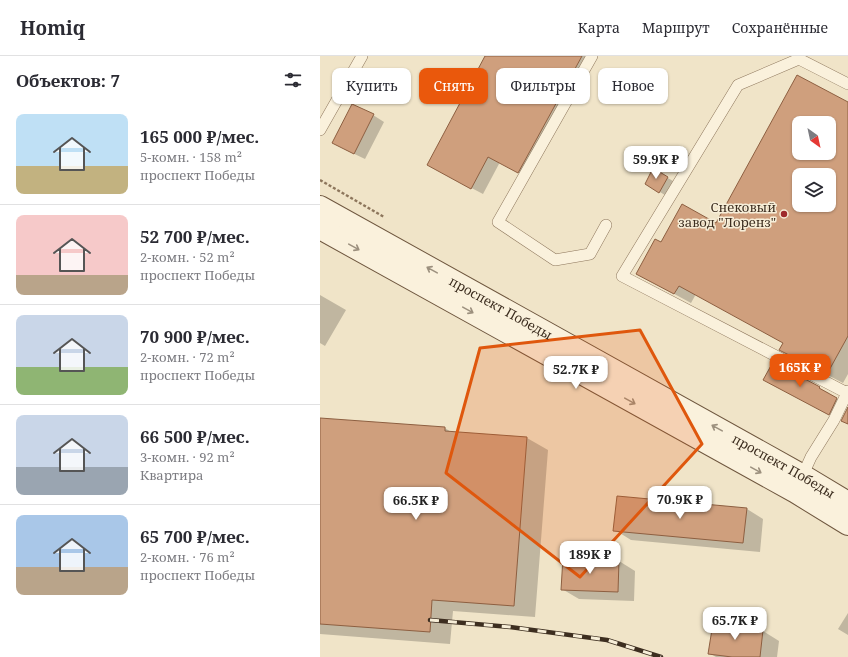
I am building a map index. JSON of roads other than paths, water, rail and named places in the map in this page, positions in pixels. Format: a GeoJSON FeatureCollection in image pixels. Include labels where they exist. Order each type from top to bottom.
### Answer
{"type":"FeatureCollection","features":[{"type":"Feature","properties":{"kind":"main road","name":"проспект Победы"},"geometry":{"type":"LineString","coordinates":[[320,207],[799,484],[848,524]]}},
{"type":"Feature","properties":{"kind":"main road","name":"проспект Победы"},"geometry":{"type":"LineString","coordinates":[[320,228],[799,484],[848,503]]}},
{"type":"Feature","properties":{"kind":"lane"},"geometry":{"type":"LineString","coordinates":[[320,130],[362,56]]}},
{"type":"Feature","properties":{"kind":"lane"},"geometry":{"type":"LineString","coordinates":[[592,56],[498,222],[555,260],[590,254],[606,224]]}},
{"type":"Feature","properties":{"kind":"lane"},"geometry":{"type":"LineString","coordinates":[[799,484],[811,457],[834,420],[847,392],[622,276],[738,85],[799,57],[848,84]]}},
{"type":"Feature","properties":{"kind":"railway"},"geometry":{"type":"LineString","coordinates":[[430,620],[510,627],[607,640],[661,657]]}},
{"type":"Feature","properties":{"kind":"place","name":"Снековый завод \"Лоренз\""},"geometry":{"type":"Point","coordinates":[784,214]}}]}
